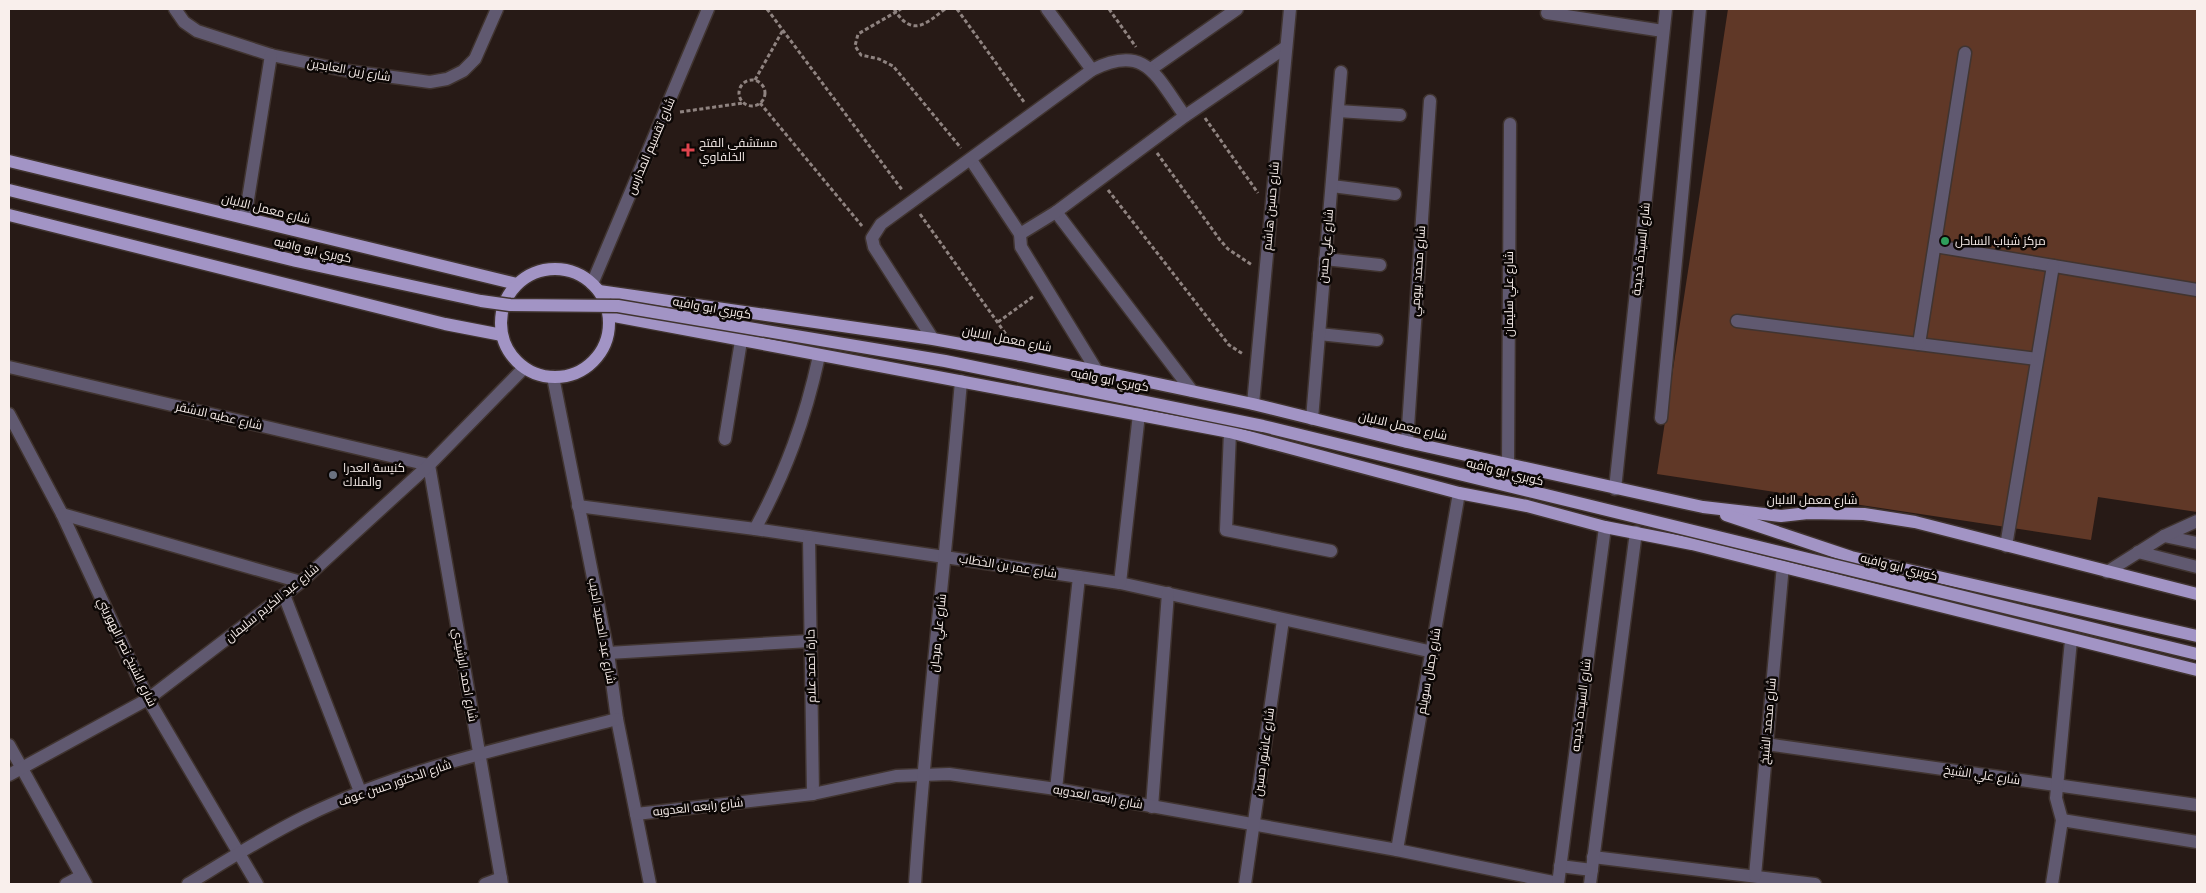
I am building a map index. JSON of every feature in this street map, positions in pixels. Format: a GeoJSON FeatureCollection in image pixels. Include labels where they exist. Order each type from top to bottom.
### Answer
{"type":"FeatureCollection","features":[{"type":"Feature","properties":{"kind":"main road","name":"شارع معمل الالبان"},"geometry":{"type":"LineString","coordinates":[[9,160],[517,284]]}},
{"type":"Feature","properties":{"kind":"main road","name":"كوبري ابو وافيه"},"geometry":{"type":"LineString","coordinates":[[9,190],[296,261],[481,301],[510,305],[618,306],[944,361],[1263,426],[2197,654]]}},
{"type":"Feature","properties":{"kind":"main road"},"geometry":{"type":"LineString","coordinates":[[9,215],[446,324],[502,335]]}},
{"type":"Feature","properties":{"kind":"main road"},"geometry":{"type":"LineString","coordinates":[[555,269],[575,273],[596,288],[609,315],[608,334],[596,359],[572,374],[553,377],[538,375],[524,368],[512,357],[502,335],[502,310],[505,300],[517,284],[535,273],[555,269]]}},
{"type":"Feature","properties":{"kind":"main road","name":"شارع معمل الالبان"},"geometry":{"type":"LineString","coordinates":[[596,288],[934,339],[1021,355],[1252,404],[1532,471],[1703,507],[1781,516],[1864,514],[1915,522],[2197,594]]}},
{"type":"Feature","properties":{"kind":"main road"},"geometry":{"type":"LineString","coordinates":[[609,315],[1230,432],[1459,493],[1527,506],[1604,527],[1636,532],[1783,565],[2071,640],[2197,670]]}},
{"type":"Feature","properties":{"kind":"main road"},"geometry":{"type":"LineString","coordinates":[[1527,506],[1532,471]]}},
{"type":"Feature","properties":{"kind":"main road","name":"كوبري ابو وافيه"},"geometry":{"type":"LineString","coordinates":[[1703,507],[1850,557],[2197,636]]}},
{"type":"Feature","properties":{"kind":"main road"},"geometry":{"type":"LineString","coordinates":[[1805,571],[2035,622],[2056,619]]}},
{"type":"Feature","properties":{"kind":"street","name":"شارع زين العابدين"},"geometry":{"type":"LineString","coordinates":[[175,9],[184,22],[197,31],[271,55],[348,71],[430,82],[455,75],[475,59],[497,9]]}},
{"type":"Feature","properties":{"kind":"street","name":"شارع تقسيم المدارس"},"geometry":{"type":"LineString","coordinates":[[596,288],[708,9]]}},
{"type":"Feature","properties":{"kind":"street"},"geometry":{"type":"LineString","coordinates":[[1047,9],[1092,70]]}},
{"type":"Feature","properties":{"kind":"street"},"geometry":{"type":"LineString","coordinates":[[1150,69],[1237,9]]}},
{"type":"Feature","properties":{"kind":"street","name":"شارع حسين هاشم"},"geometry":{"type":"LineString","coordinates":[[1252,404],[1290,9]]}},
{"type":"Feature","properties":{"kind":"street","name":"شارع السيدة خديجة"},"geometry":{"type":"LineString","coordinates":[[1616,489],[1666,9]]}},
{"type":"Feature","properties":{"kind":"street"},"geometry":{"type":"LineString","coordinates":[[1661,418],[1700,9]]}},
{"type":"Feature","properties":{"kind":"street"},"geometry":{"type":"LineString","coordinates":[[1547,13],[1663,31]]}},
{"type":"Feature","properties":{"kind":"street"},"geometry":{"type":"LineString","coordinates":[[1020,234],[1056,212],[1099,178],[1185,116],[1286,47]]}},
{"type":"Feature","properties":{"kind":"street"},"geometry":{"type":"LineString","coordinates":[[1919,344],[1965,53]]}},
{"type":"Feature","properties":{"kind":"street"},"geometry":{"type":"LineString","coordinates":[[245,218],[271,55]]}},
{"type":"Feature","properties":{"kind":"street"},"geometry":{"type":"LineString","coordinates":[[934,339],[874,248],[872,238],[881,224],[1092,70],[1111,61],[1137,60],[1150,69],[1185,116]]}},
{"type":"Feature","properties":{"kind":"street","name":"شارع علي حسن"},"geometry":{"type":"LineString","coordinates":[[1312,419],[1341,72]]}},
{"type":"Feature","properties":{"kind":"street","name":"شارع محمد بيومي"},"geometry":{"type":"LineString","coordinates":[[1407,442],[1430,100]]}},
{"type":"Feature","properties":{"kind":"street"},"geometry":{"type":"LineString","coordinates":[[1338,111],[1400,115]]}},
{"type":"Feature","properties":{"kind":"street","name":"شارع علي سليمان"},"geometry":{"type":"LineString","coordinates":[[1508,464],[1510,124]]}},
{"type":"Feature","properties":{"kind":"street"},"geometry":{"type":"LineString","coordinates":[[971,160],[1020,234],[1021,247],[1097,371]]}},
{"type":"Feature","properties":{"kind":"street"},"geometry":{"type":"LineString","coordinates":[[1332,186],[1395,194]]}},
{"type":"Feature","properties":{"kind":"street"},"geometry":{"type":"LineString","coordinates":[[1056,212],[1192,391]]}},
{"type":"Feature","properties":{"kind":"street"},"geometry":{"type":"LineString","coordinates":[[1935,246],[2197,290]]}},
{"type":"Feature","properties":{"kind":"street"},"geometry":{"type":"LineString","coordinates":[[1325,259],[1380,265]]}},
{"type":"Feature","properties":{"kind":"street"},"geometry":{"type":"LineString","coordinates":[[2006,546],[2053,266]]}},
{"type":"Feature","properties":{"kind":"street"},"geometry":{"type":"LineString","coordinates":[[1737,321],[2037,359]]}},
{"type":"Feature","properties":{"kind":"street"},"geometry":{"type":"LineString","coordinates":[[1319,334],[1378,340]]}},
{"type":"Feature","properties":{"kind":"street"},"geometry":{"type":"LineString","coordinates":[[725,438],[741,341]]}},
{"type":"Feature","properties":{"kind":"street"},"geometry":{"type":"LineString","coordinates":[[756,529],[778,486],[797,440],[819,356]]}},
{"type":"Feature","properties":{"kind":"street","name":"شارع عطيه الاشقر"},"geometry":{"type":"LineString","coordinates":[[9,367],[429,465]]}},
{"type":"Feature","properties":{"kind":"street","name":"شارع عبد الكريم سليمان"},"geometry":{"type":"LineString","coordinates":[[9,775],[148,699],[301,582],[429,465],[524,368]]}},
{"type":"Feature","properties":{"kind":"street","name":"شارع عبد الحميد الديب"},"geometry":{"type":"LineString","coordinates":[[553,377],[608,653],[617,719],[650,884]]}},
{"type":"Feature","properties":{"kind":"street","name":"شارع علي مرجان"},"geometry":{"type":"LineString","coordinates":[[915,884],[922,774],[946,557],[961,381]]}},
{"type":"Feature","properties":{"kind":"street","name":"شارع الشيخ نصر الهوريني"},"geometry":{"type":"LineString","coordinates":[[9,414],[62,514],[148,699],[257,884]]}},
{"type":"Feature","properties":{"kind":"street"},"geometry":{"type":"LineString","coordinates":[[1120,583],[1139,414]]}},
{"type":"Feature","properties":{"kind":"street"},"geometry":{"type":"LineString","coordinates":[[1230,432],[1226,530],[1331,551]]}},
{"type":"Feature","properties":{"kind":"street","name":"شارع احمد الرشيدي"},"geometry":{"type":"LineString","coordinates":[[429,465],[502,881]]}},
{"type":"Feature","properties":{"kind":"street","name":"شارع جمال سويلم"},"geometry":{"type":"LineString","coordinates":[[1398,850],[1459,493]]}},
{"type":"Feature","properties":{"kind":"street","name":"شارع عمر بن الخطاب"},"geometry":{"type":"LineString","coordinates":[[578,506],[756,529],[1120,583],[1433,652]]}},
{"type":"Feature","properties":{"kind":"street"},"geometry":{"type":"LineString","coordinates":[[62,514],[301,582]]}},
{"type":"Feature","properties":{"kind":"street"},"geometry":{"type":"LineString","coordinates":[[2107,572],[2164,536],[2197,521]]}},
{"type":"Feature","properties":{"kind":"street","name":"شارع السيده خديجه"},"geometry":{"type":"LineString","coordinates":[[1558,884],[1604,527]]}},
{"type":"Feature","properties":{"kind":"street"},"geometry":{"type":"LineString","coordinates":[[1590,884],[1636,532]]}},
{"type":"Feature","properties":{"kind":"street"},"geometry":{"type":"LineString","coordinates":[[2164,536],[2197,543]]}},
{"type":"Feature","properties":{"kind":"street","name":"حارة احمد علام"},"geometry":{"type":"LineString","coordinates":[[809,537],[813,794]]}},
{"type":"Feature","properties":{"kind":"street"},"geometry":{"type":"LineString","coordinates":[[2138,552],[2197,567]]}},
{"type":"Feature","properties":{"kind":"street","name":"شارع محمد الشيخ"},"geometry":{"type":"LineString","coordinates":[[1755,876],[1783,565]]}},
{"type":"Feature","properties":{"kind":"street"},"geometry":{"type":"LineString","coordinates":[[1056,789],[1079,577]]}},
{"type":"Feature","properties":{"kind":"street"},"geometry":{"type":"LineString","coordinates":[[1152,807],[1168,593]]}},
{"type":"Feature","properties":{"kind":"street"},"geometry":{"type":"LineString","coordinates":[[284,595],[361,794]]}},
{"type":"Feature","properties":{"kind":"street","name":"شارع عاشور حسين"},"geometry":{"type":"LineString","coordinates":[[1245,884],[1283,620]]}},
{"type":"Feature","properties":{"kind":"street"},"geometry":{"type":"LineString","coordinates":[[2052,884],[2062,820],[2056,798],[2056,786],[2071,640]]}},
{"type":"Feature","properties":{"kind":"street"},"geometry":{"type":"LineString","coordinates":[[608,653],[810,641]]}},
{"type":"Feature","properties":{"kind":"street","name":"شارع الدكتور حسن عوف"},"geometry":{"type":"LineString","coordinates":[[188,884],[238,853],[307,816],[361,794],[425,770],[617,719]]}},
{"type":"Feature","properties":{"kind":"street","name":"شارع علي الشيخ"},"geometry":{"type":"LineString","coordinates":[[1766,744],[2197,805]]}},
{"type":"Feature","properties":{"kind":"street"},"geometry":{"type":"LineString","coordinates":[[9,745],[83,880],[66,884]]}},
{"type":"Feature","properties":{"kind":"street","name":"شارع رابعه العدويه"},"geometry":{"type":"LineString","coordinates":[[636,814],[813,794],[896,776],[949,774],[1056,789],[1398,850],[1558,884]]}},
{"type":"Feature","properties":{"kind":"street"},"geometry":{"type":"LineString","coordinates":[[2062,820],[2197,842]]}},
{"type":"Feature","properties":{"kind":"street"},"geometry":{"type":"LineString","coordinates":[[1560,866],[1592,863],[1755,876],[1815,884]]}},
{"type":"Feature","properties":{"kind":"street"},"geometry":{"type":"LineString","coordinates":[[485,884],[502,881]]}},
{"type":"Feature","properties":{"kind":"path"},"geometry":{"type":"LineString","coordinates":[[767,9],[911,202],[1021,355]]}},
{"type":"Feature","properties":{"kind":"path"},"geometry":{"type":"LineString","coordinates":[[901,9],[895,10],[858,34],[856,46],[861,55],[880,59],[893,66],[971,160]]}},
{"type":"Feature","properties":{"kind":"path"},"geometry":{"type":"LineString","coordinates":[[895,10],[903,22],[914,26],[926,23],[945,9]]}},
{"type":"Feature","properties":{"kind":"path"},"geometry":{"type":"LineString","coordinates":[[957,9],[1033,114]]}},
{"type":"Feature","properties":{"kind":"path"},"geometry":{"type":"LineString","coordinates":[[1109,9],[1150,69]]}},
{"type":"Feature","properties":{"kind":"path"},"geometry":{"type":"LineString","coordinates":[[755,80],[783,30]]}},
{"type":"Feature","properties":{"kind":"path"},"geometry":{"type":"LineString","coordinates":[[665,114],[744,103],[755,106],[764,99],[764,88],[755,80],[749,80],[740,87],[738,92],[744,103]]}},
{"type":"Feature","properties":{"kind":"path"},"geometry":{"type":"LineString","coordinates":[[760,104],[872,238]]}},
{"type":"Feature","properties":{"kind":"path"},"geometry":{"type":"LineString","coordinates":[[1198,108],[1271,210]]}},
{"type":"Feature","properties":{"kind":"path"},"geometry":{"type":"LineString","coordinates":[[1149,142],[1228,249],[1265,273]]}},
{"type":"Feature","properties":{"kind":"path"},"geometry":{"type":"LineString","coordinates":[[1099,178],[1229,345],[1256,362]]}},
{"type":"Feature","properties":{"kind":"path"},"geometry":{"type":"LineString","coordinates":[[998,322],[1047,287]]}},
{"type":"Feature","properties":{"kind":"shaded area","name":"مركز شباب الساحل"},"geometry":{"type":"Polygon","coordinates":[[[1728,9],[2197,9],[2197,512],[2098,497],[2091,540],[1657,474],[1728,9]]]}},
{"type":"Feature","properties":{"kind":"place","name":"مستشفي الفتح الخلفاوي"},"geometry":{"type":"Point","coordinates":[688,150]}},
{"type":"Feature","properties":{"kind":"place","name":"مركز شباب الساحل"},"geometry":{"type":"Point","coordinates":[1945,241]}},
{"type":"Feature","properties":{"kind":"place","name":"كنيسة العدرا والملاك"},"geometry":{"type":"Point","coordinates":[333,475]}}]}
